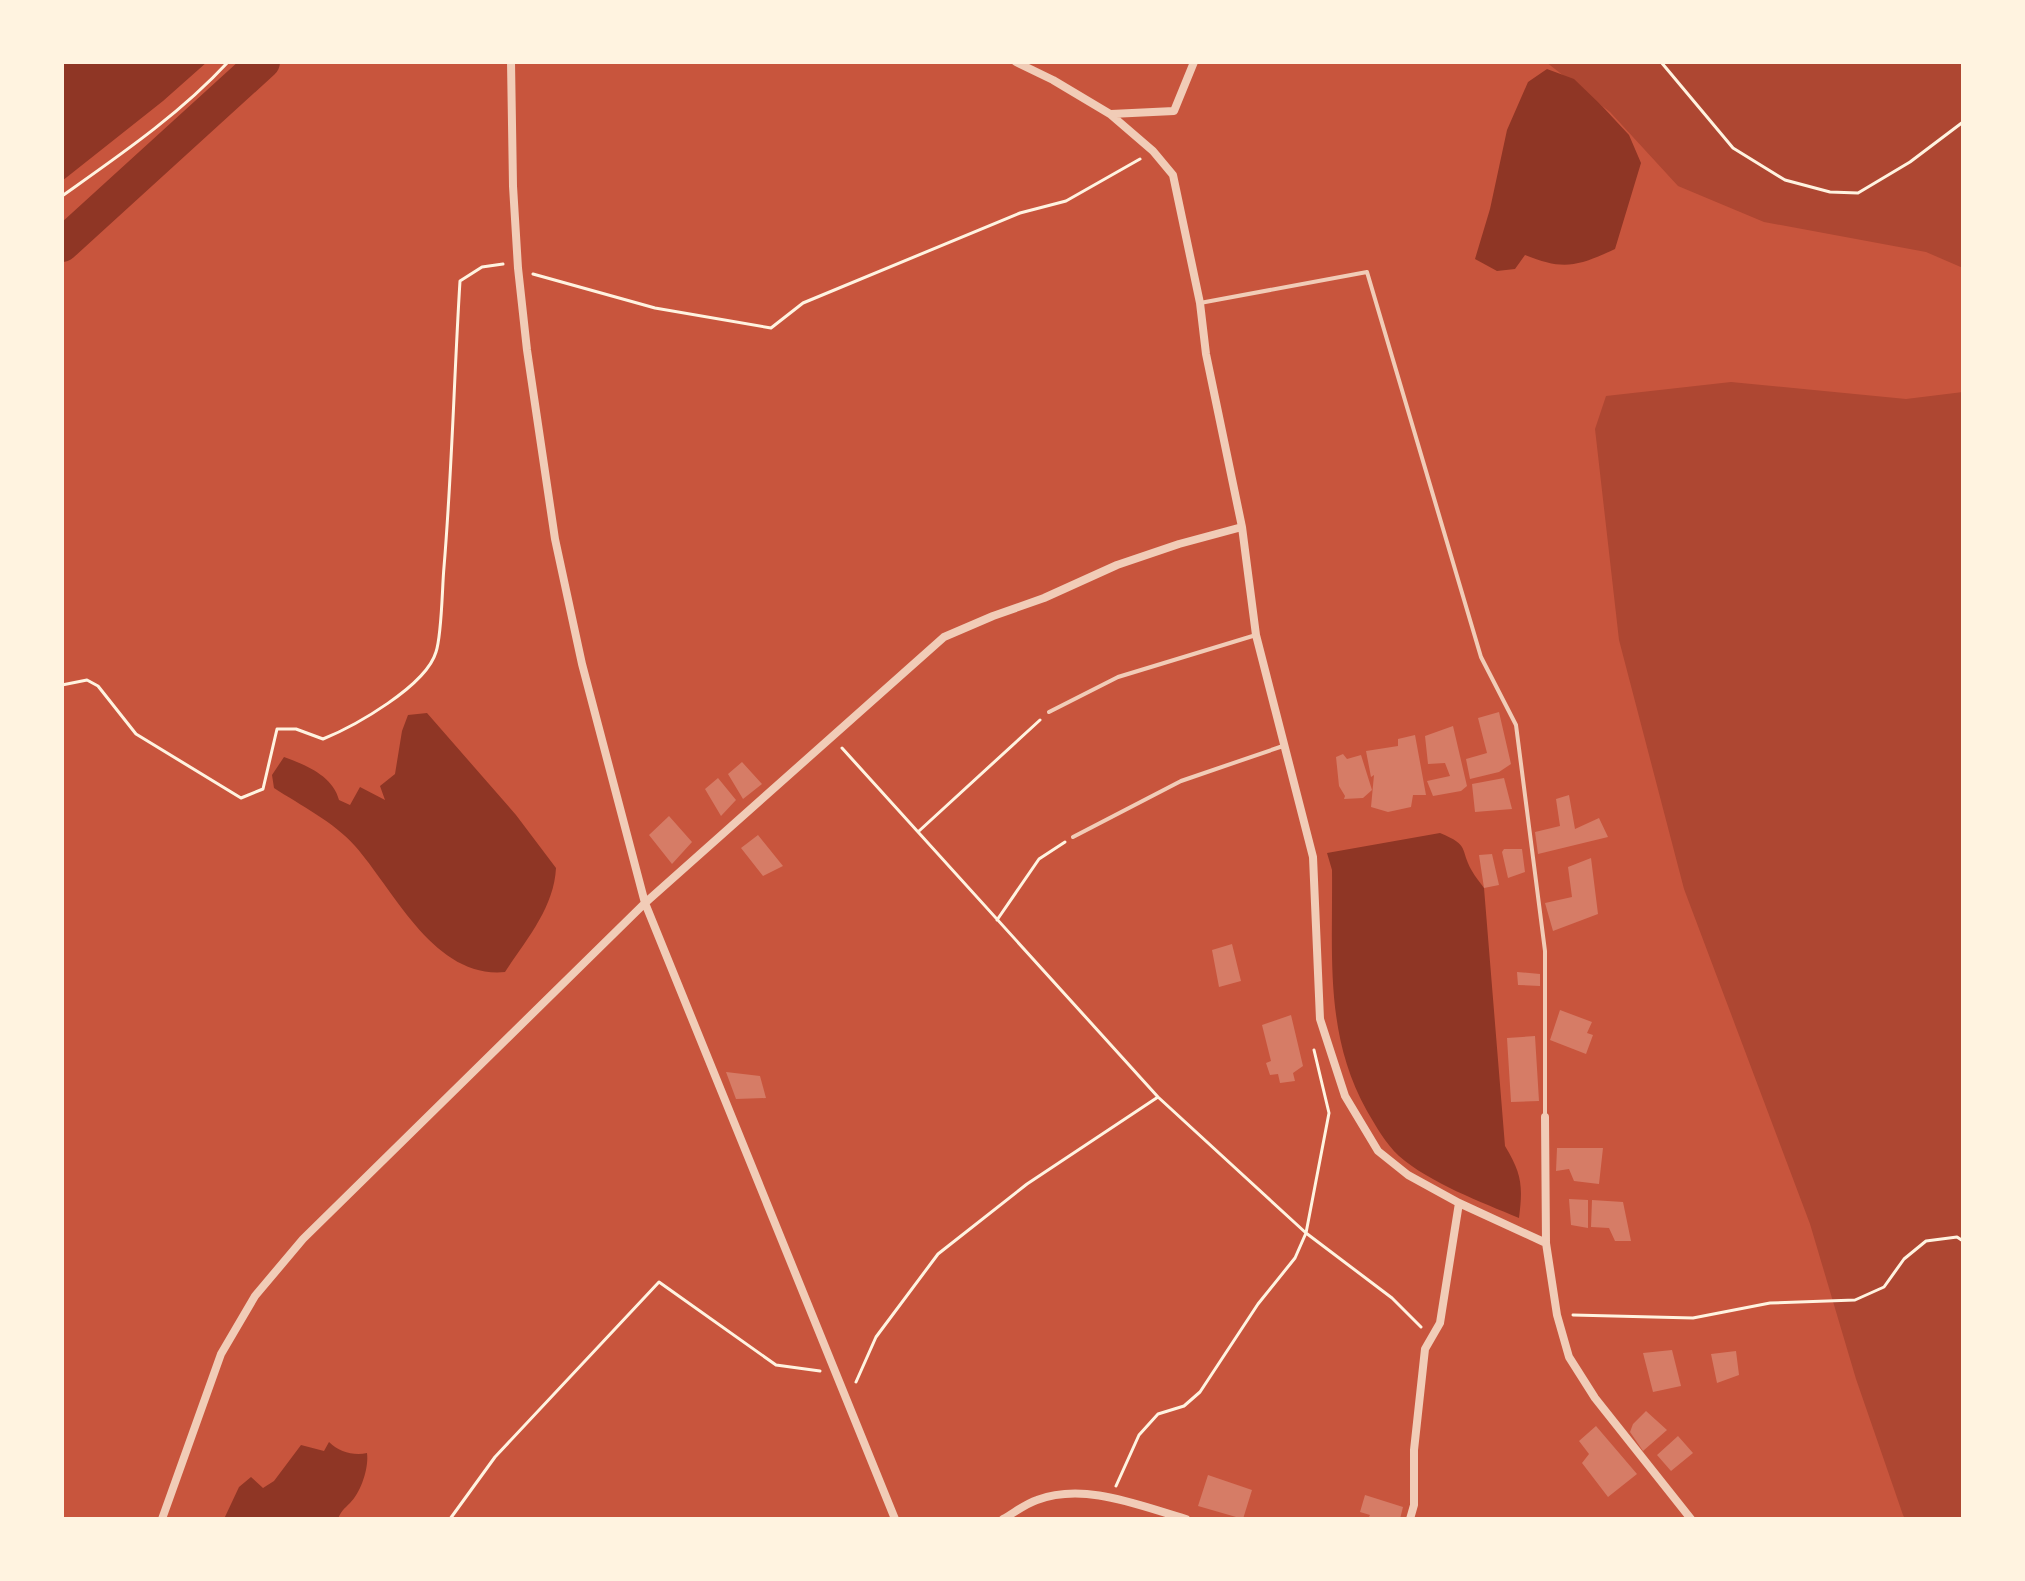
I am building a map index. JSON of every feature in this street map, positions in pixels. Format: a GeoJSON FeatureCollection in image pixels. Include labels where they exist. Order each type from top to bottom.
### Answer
{"type":"FeatureCollection","features":[{"type":"Feature","properties":{"kind":"street"},"geometry":{"type":"LineString","coordinates":[[511,62],[518,268],[531,382],[555,539],[570,612],[645,903],[895,1519]]}},
{"type":"Feature","properties":{"kind":"street"},"geometry":{"type":"LineString","coordinates":[[1016,62],[1110,114],[1153,151],[1173,175],[1242,527],[1256,635],[1313,857],[1320,1019],[1345,1096],[1378,1151],[1408,1175],[1459,1203],[1546,1243]]}},
{"type":"Feature","properties":{"kind":"street"},"geometry":{"type":"LineString","coordinates":[[1110,114],[1174,111],[1194,62]]}},
{"type":"Feature","properties":{"kind":"street"},"geometry":{"type":"LineString","coordinates":[[162,1519],[221,1354],[255,1296],[303,1239],[645,903],[944,637],[1044,598],[1117,565],[1242,527]]}},
{"type":"Feature","properties":{"kind":"street"},"geometry":{"type":"LineString","coordinates":[[1545,1117],[1546,1243],[1557,1315],[1569,1357],[1595,1398],[1691,1519]]}},
{"type":"Feature","properties":{"kind":"street"},"geometry":{"type":"LineString","coordinates":[[1410,1519],[1414,1505],[1414,1450],[1425,1349],[1440,1323],[1459,1203]]}},
{"type":"Feature","properties":{"kind":"street"},"geometry":{"type":"LineString","coordinates":[[1003,1519],[1036,1500],[1070,1493],[1111,1497],[1186,1519]]}},
{"type":"Feature","properties":{"kind":"lane"},"geometry":{"type":"LineString","coordinates":[[1200,303],[1367,272],[1481,657],[1516,725],[1545,951],[1545,1117]]}},
{"type":"Feature","properties":{"kind":"lane"},"geometry":{"type":"LineString","coordinates":[[1049,712],[1118,677],[1256,635]]}},
{"type":"Feature","properties":{"kind":"lane"},"geometry":{"type":"LineString","coordinates":[[1073,837],[1181,781],[1285,745]]}},
{"type":"Feature","properties":{"kind":"path"},"geometry":{"type":"LineString","coordinates":[[62,196],[125,151],[209,82],[228,62]]}},
{"type":"Feature","properties":{"kind":"path"},"geometry":{"type":"LineString","coordinates":[[1661,62],[1733,148],[1785,180],[1830,192],[1858,193],[1910,162],[1963,122]]}},
{"type":"Feature","properties":{"kind":"path"},"geometry":{"type":"LineString","coordinates":[[62,685],[87,680],[98,686],[136,734],[241,798],[263,789],[277,729],[296,729],[323,739],[349,728],[414,684],[436,653],[451,485],[460,281],[482,267],[502,264],[655,308],[771,328],[803,303],[1020,213],[1066,201],[1153,151]]}},
{"type":"Feature","properties":{"kind":"path"},"geometry":{"type":"LineString","coordinates":[[918,832],[1049,712]]}},
{"type":"Feature","properties":{"kind":"path"},"geometry":{"type":"LineString","coordinates":[[831,736],[1158,1097],[1306,1233],[1392,1298],[1432,1338]]}},
{"type":"Feature","properties":{"kind":"path"},"geometry":{"type":"LineString","coordinates":[[997,920],[1039,859],[1073,837]]}},
{"type":"Feature","properties":{"kind":"path"},"geometry":{"type":"LineString","coordinates":[[1111,1497],[1139,1435],[1158,1414],[1184,1406],[1200,1392],[1258,1304],[1295,1258],[1306,1233],[1329,1113],[1314,1050]]}},
{"type":"Feature","properties":{"kind":"path"},"geometry":{"type":"LineString","coordinates":[[847,1402],[876,1337],[938,1254],[1027,1184],[1158,1097]]}},
{"type":"Feature","properties":{"kind":"path"},"geometry":{"type":"LineString","coordinates":[[1557,1315],[1693,1318],[1770,1303],[1855,1300],[1884,1287],[1904,1259],[1926,1241],[1957,1237],[1963,1241]]}},
{"type":"Feature","properties":{"kind":"path"},"geometry":{"type":"LineString","coordinates":[[450,1519],[495,1457],[659,1282],[776,1365],[836,1373]]}},
{"type":"Feature","properties":{"kind":"shaded area"},"geometry":{"type":"Polygon","coordinates":[[[62,62],[207,62],[62,181],[62,62]]]}},
{"type":"Feature","properties":{"kind":"shaded area"},"geometry":{"type":"Polygon","coordinates":[[[1546,62],[1963,62],[1963,268],[1926,252],[1764,222],[1678,186],[1610,112],[1546,62]]]}},
{"type":"Feature","properties":{"kind":"shaded area"},"geometry":{"type":"Polygon","coordinates":[[[1547,69],[1574,79],[1602,106],[1629,135],[1641,163],[1615,249],[1581,263],[1561,265],[1525,255],[1515,269],[1497,271],[1475,259],[1490,209],[1507,130],[1528,82],[1547,69]]]}},
{"type":"Feature","properties":{"kind":"shaded area"},"geometry":{"type":"Polygon","coordinates":[[[1731,382],[1906,399],[1963,392],[1963,1519],[1905,1519],[1903,1515],[1856,1379],[1810,1224],[1684,889],[1619,640],[1595,429],[1606,396],[1731,382]]]}},
{"type":"Feature","properties":{"kind":"shaded area"},"geometry":{"type":"Polygon","coordinates":[[[427,713],[516,815],[556,868],[545,910],[505,972],[480,970],[457,961],[437,947],[418,928],[347,837],[274,788],[272,775],[284,757],[318,772],[331,784],[339,800],[350,805],[360,787],[385,800],[380,786],[395,774],[402,731],[408,715],[427,713]]]}},
{"type":"Feature","properties":{"kind":"shaded area"},"geometry":{"type":"Polygon","coordinates":[[[1440,833],[1463,848],[1472,871],[1484,888],[1505,1146],[1520,1180],[1519,1218],[1441,1183],[1411,1166],[1394,1151],[1367,1111],[1353,1082],[1337,1023],[1332,963],[1332,870],[1327,853],[1440,833]]]}},
{"type":"Feature","properties":{"kind":"shaded area"},"geometry":{"type":"Polygon","coordinates":[[[329,1442],[347,1452],[367,1453],[361,1486],[338,1519],[224,1519],[239,1487],[251,1477],[263,1488],[274,1481],[301,1445],[324,1451],[329,1442]]]}},
{"type":"Feature","properties":{"kind":"building"},"geometry":{"type":"Polygon","coordinates":[[[1499,712],[1511,764],[1499,772],[1470,779],[1466,759],[1487,753],[1478,718],[1499,712]]]}},
{"type":"Feature","properties":{"kind":"building"},"geometry":{"type":"Polygon","coordinates":[[[1453,726],[1467,786],[1461,791],[1433,796],[1427,781],[1450,776],[1445,763],[1428,764],[1425,736],[1453,726]]]}},
{"type":"Feature","properties":{"kind":"building"},"geometry":{"type":"Polygon","coordinates":[[[1415,735],[1426,795],[1413,795],[1411,807],[1388,812],[1371,807],[1374,775],[1371,777],[1366,751],[1398,746],[1398,739],[1415,735]]]}},
{"type":"Feature","properties":{"kind":"building"},"geometry":{"type":"Polygon","coordinates":[[[1343,754],[1347,759],[1361,755],[1372,790],[1363,798],[1344,799],[1339,786],[1336,757],[1343,754]]]}},
{"type":"Feature","properties":{"kind":"building"},"geometry":{"type":"Polygon","coordinates":[[[742,762],[762,784],[743,799],[728,774],[742,762]]]}},
{"type":"Feature","properties":{"kind":"building"},"geometry":{"type":"Polygon","coordinates":[[[718,778],[736,800],[721,816],[705,789],[718,778]]]}},
{"type":"Feature","properties":{"kind":"building"},"geometry":{"type":"Polygon","coordinates":[[[1504,778],[1512,809],[1475,812],[1472,784],[1504,778]]]}},
{"type":"Feature","properties":{"kind":"building"},"geometry":{"type":"Polygon","coordinates":[[[1569,795],[1575,829],[1599,818],[1608,837],[1538,854],[1535,832],[1560,826],[1556,799],[1569,795]]]}},
{"type":"Feature","properties":{"kind":"building"},"geometry":{"type":"Polygon","coordinates":[[[669,816],[692,842],[672,864],[649,835],[669,816]]]}},
{"type":"Feature","properties":{"kind":"building"},"geometry":{"type":"Polygon","coordinates":[[[758,835],[783,866],[763,876],[741,848],[758,835]]]}},
{"type":"Feature","properties":{"kind":"building"},"geometry":{"type":"Polygon","coordinates":[[[1504,849],[1522,849],[1525,872],[1508,878],[1504,849]]]}},
{"type":"Feature","properties":{"kind":"building"},"geometry":{"type":"Polygon","coordinates":[[[1492,854],[1499,885],[1484,888],[1479,855],[1492,854]]]}},
{"type":"Feature","properties":{"kind":"building"},"geometry":{"type":"Polygon","coordinates":[[[1591,858],[1598,914],[1553,931],[1545,903],[1572,897],[1568,867],[1591,858]]]}},
{"type":"Feature","properties":{"kind":"building"},"geometry":{"type":"Polygon","coordinates":[[[1232,944],[1241,981],[1219,987],[1212,950],[1232,944]]]}},
{"type":"Feature","properties":{"kind":"building"},"geometry":{"type":"Polygon","coordinates":[[[1517,972],[1540,974],[1540,986],[1518,985],[1517,972]]]}},
{"type":"Feature","properties":{"kind":"building"},"geometry":{"type":"Polygon","coordinates":[[[1560,1010],[1592,1022],[1587,1033],[1593,1035],[1586,1054],[1550,1040],[1560,1010]]]}},
{"type":"Feature","properties":{"kind":"building"},"geometry":{"type":"Polygon","coordinates":[[[1291,1015],[1303,1066],[1293,1073],[1295,1081],[1280,1083],[1278,1074],[1270,1075],[1266,1063],[1271,1061],[1262,1025],[1291,1015]]]}},
{"type":"Feature","properties":{"kind":"building"},"geometry":{"type":"Polygon","coordinates":[[[1535,1036],[1539,1101],[1511,1102],[1507,1038],[1535,1036]]]}},
{"type":"Feature","properties":{"kind":"building"},"geometry":{"type":"Polygon","coordinates":[[[726,1072],[760,1076],[766,1098],[736,1099],[726,1072]]]}},
{"type":"Feature","properties":{"kind":"building"},"geometry":{"type":"Polygon","coordinates":[[[1557,1148],[1603,1148],[1599,1184],[1574,1181],[1569,1169],[1556,1171],[1557,1148]]]}},
{"type":"Feature","properties":{"kind":"building"},"geometry":{"type":"Polygon","coordinates":[[[1569,1199],[1588,1200],[1588,1228],[1571,1225],[1569,1199]]]}},
{"type":"Feature","properties":{"kind":"building"},"geometry":{"type":"Polygon","coordinates":[[[1592,1200],[1623,1202],[1631,1241],[1615,1241],[1609,1228],[1591,1227],[1592,1200]]]}},
{"type":"Feature","properties":{"kind":"building"},"geometry":{"type":"Polygon","coordinates":[[[1672,1350],[1681,1386],[1653,1392],[1643,1353],[1672,1350]]]}},
{"type":"Feature","properties":{"kind":"building"},"geometry":{"type":"Polygon","coordinates":[[[1736,1351],[1739,1375],[1717,1383],[1711,1354],[1736,1351]]]}},
{"type":"Feature","properties":{"kind":"building"},"geometry":{"type":"Polygon","coordinates":[[[1646,1411],[1667,1430],[1643,1451],[1630,1432],[1633,1424],[1646,1411]]]}},
{"type":"Feature","properties":{"kind":"building"},"geometry":{"type":"Polygon","coordinates":[[[1596,1426],[1637,1474],[1608,1497],[1582,1463],[1589,1454],[1579,1441],[1596,1426]]]}},
{"type":"Feature","properties":{"kind":"building"},"geometry":{"type":"Polygon","coordinates":[[[1678,1436],[1693,1453],[1671,1471],[1657,1455],[1678,1436]]]}},
{"type":"Feature","properties":{"kind":"building"},"geometry":{"type":"Polygon","coordinates":[[[1208,1475],[1252,1490],[1243,1519],[1198,1506],[1208,1475]]]}},
{"type":"Feature","properties":{"kind":"building"},"geometry":{"type":"Polygon","coordinates":[[[1365,1495],[1403,1507],[1400,1519],[1368,1519],[1370,1515],[1360,1512],[1365,1495]]]}},
{"type":"Feature","properties":{"kind":"waterway"},"geometry":{"type":"LineString","coordinates":[[62,245],[263,62]]}}]}
